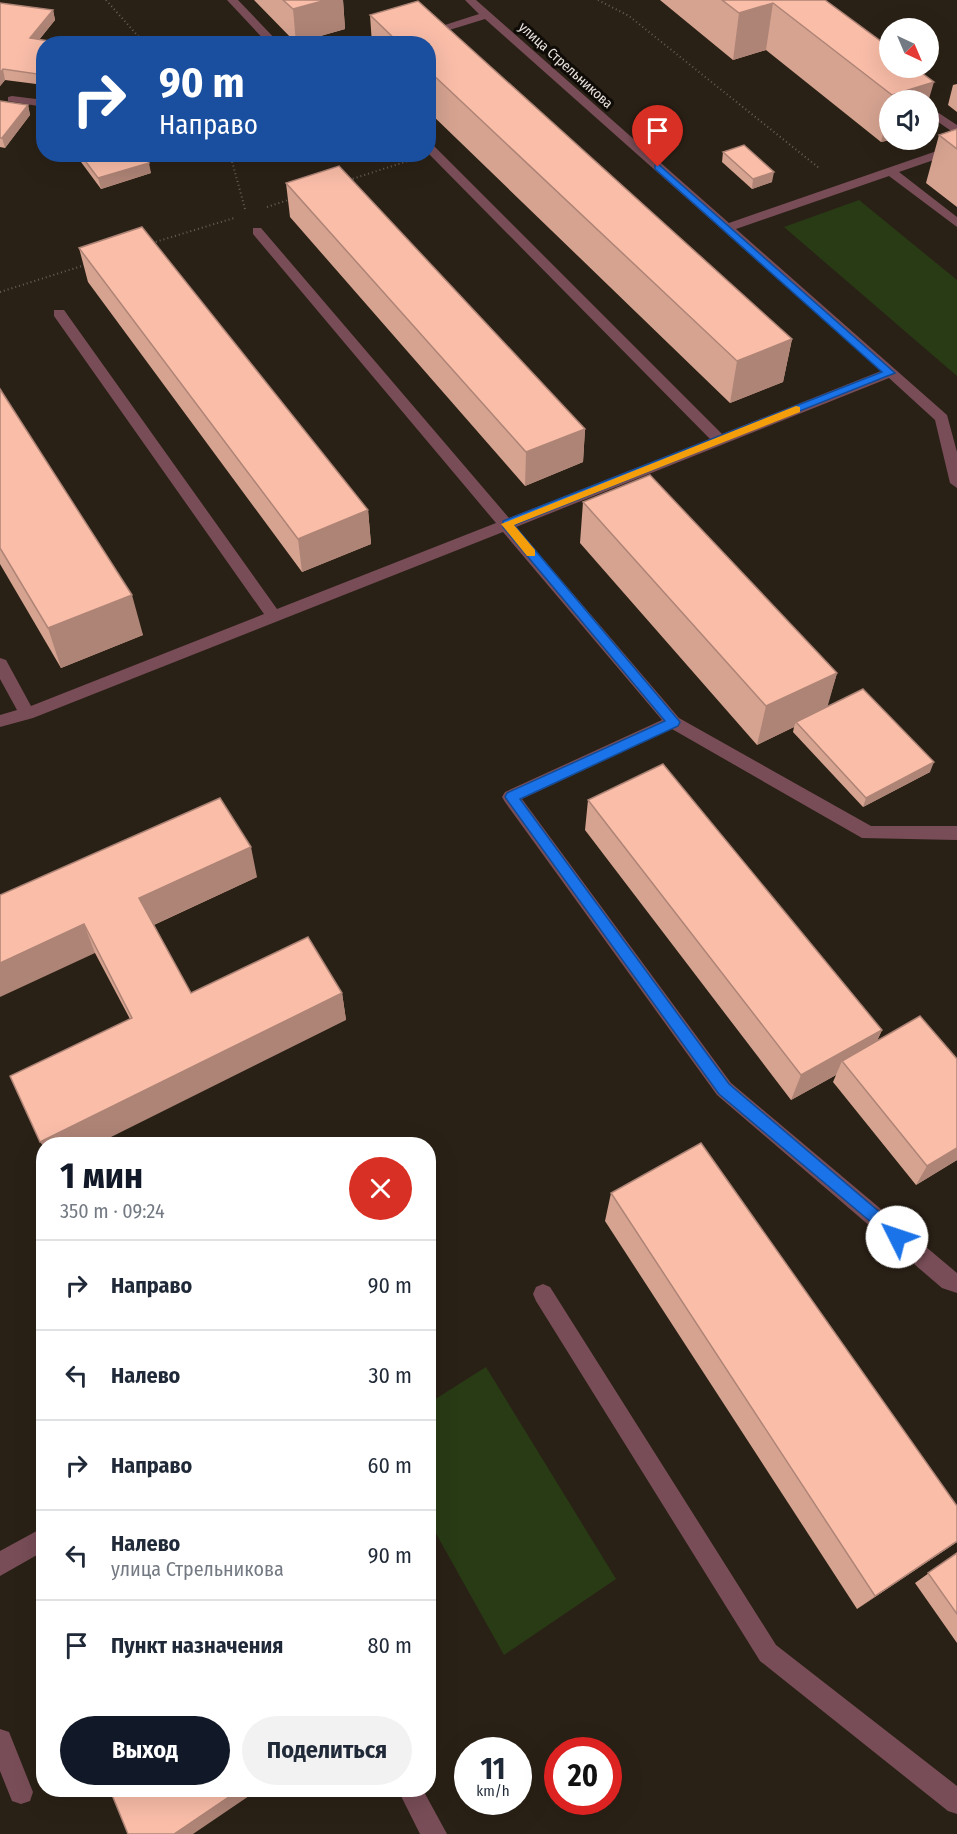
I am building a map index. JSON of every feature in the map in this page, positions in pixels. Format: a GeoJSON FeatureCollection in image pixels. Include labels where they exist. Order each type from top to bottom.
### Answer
{"type":"FeatureCollection","features":[{"type":"Feature","properties":{"kind":"street"},"geometry":{"type":"LineString","coordinates":[[232,0],[267,36]]}},
{"type":"Feature","properties":{"kind":"street","name":"улица Стрельникова"},"geometry":{"type":"LineString","coordinates":[[470,0],[890,373],[950,417],[957,483]]}},
{"type":"Feature","properties":{"kind":"street"},"geometry":{"type":"LineString","coordinates":[[417,36],[487,15]]}},
{"type":"Feature","properties":{"kind":"street"},"geometry":{"type":"LineString","coordinates":[[12,99],[36,103]]}},
{"type":"Feature","properties":{"kind":"street"},"geometry":{"type":"LineString","coordinates":[[939,117],[957,131]]}},
{"type":"Feature","properties":{"kind":"street"},"geometry":{"type":"LineString","coordinates":[[726,228],[957,148]]}},
{"type":"Feature","properties":{"kind":"street"},"geometry":{"type":"LineString","coordinates":[[436,155],[720,440]]}},
{"type":"Feature","properties":{"kind":"street"},"geometry":{"type":"LineString","coordinates":[[890,171],[957,223]]}},
{"type":"Feature","properties":{"kind":"street"},"geometry":{"type":"LineString","coordinates":[[256,231],[674,722],[868,833],[957,833]]}},
{"type":"Feature","properties":{"kind":"street"},"geometry":{"type":"LineString","coordinates":[[59,313],[274,617]]}},
{"type":"Feature","properties":{"kind":"street"},"geometry":{"type":"LineString","coordinates":[[0,721],[27,714],[890,373]]}},
{"type":"Feature","properties":{"kind":"street"},"geometry":{"type":"LineString","coordinates":[[0,664],[27,714]]}},
{"type":"Feature","properties":{"kind":"street"},"geometry":{"type":"LineString","coordinates":[[674,722],[511,797],[724,1089],[949,1281],[957,1283]]}},
{"type":"Feature","properties":{"kind":"street"},"geometry":{"type":"LineString","coordinates":[[543,1294],[768,1653],[957,1802]]}},
{"type":"Feature","properties":{"kind":"street"},"geometry":{"type":"LineString","coordinates":[[0,1564],[36,1543]]}},
{"type":"Feature","properties":{"kind":"street"},"geometry":{"type":"LineString","coordinates":[[0,1741],[21,1792]]}},
{"type":"Feature","properties":{"kind":"street"},"geometry":{"type":"LineString","coordinates":[[414,1797],[434,1834]]}},
{"type":"Feature","properties":{"kind":"path"},"geometry":{"type":"LineString","coordinates":[[106,0],[138,36]]}},
{"type":"Feature","properties":{"kind":"path"},"geometry":{"type":"LineString","coordinates":[[598,0],[630,16],[843,188]]}},
{"type":"Feature","properties":{"kind":"path"},"geometry":{"type":"LineString","coordinates":[[232,162],[246,214],[256,231]]}},
{"type":"Feature","properties":{"kind":"path"},"geometry":{"type":"LineString","coordinates":[[349,180],[405,162]]}},
{"type":"Feature","properties":{"kind":"path"},"geometry":{"type":"LineString","coordinates":[[151,243],[292,199]]}},
{"type":"Feature","properties":{"kind":"path"},"geometry":{"type":"LineString","coordinates":[[0,292],[98,260]]}},
{"type":"Feature","properties":{"kind":"green space"},"geometry":{"type":"Polygon","coordinates":[[[859,200],[957,280],[957,376],[784,227],[859,200]]]}},
{"type":"Feature","properties":{"kind":"green space"},"geometry":{"type":"Polygon","coordinates":[[[486,1367],[616,1579],[504,1655],[436,1534],[436,1399],[486,1367]]]}},
{"type":"Feature","properties":{"kind":"building"},"geometry":{"type":"Polygon","coordinates":[[[283,0],[326,0],[293,9],[283,0]]]}},
{"type":"Feature","properties":{"kind":"building"},"geometry":{"type":"Polygon","coordinates":[[[722,0],[825,0],[879,40],[879,78],[929,78],[934,82],[908,90],[886,90],[773,3],[739,13],[722,0]]]}},
{"type":"Feature","properties":{"kind":"building"},"geometry":{"type":"Polygon","coordinates":[[[418,1],[792,339],[737,361],[436,78],[436,36],[392,36],[370,15],[418,1]]]}},
{"type":"Feature","properties":{"kind":"building"},"geometry":{"type":"Polygon","coordinates":[[[0,3],[53,10],[30,38],[36,39],[36,74],[3,69],[0,73],[0,3]]]}},
{"type":"Feature","properties":{"kind":"building"},"geometry":{"type":"Polygon","coordinates":[[[0,101],[28,105],[2,138],[0,138],[0,101]]]}},
{"type":"Feature","properties":{"kind":"building"},"geometry":{"type":"Polygon","coordinates":[[[957,129],[957,149],[939,135],[957,129]]]}},
{"type":"Feature","properties":{"kind":"building"},"geometry":{"type":"Polygon","coordinates":[[[744,145],[774,172],[753,179],[723,152],[744,145]]]}},
{"type":"Feature","properties":{"kind":"building"},"geometry":{"type":"Polygon","coordinates":[[[86,162],[149,163],[98,178],[86,162]]]}},
{"type":"Feature","properties":{"kind":"building"},"geometry":{"type":"Polygon","coordinates":[[[339,166],[585,429],[526,452],[286,183],[339,166]]]}},
{"type":"Feature","properties":{"kind":"building"},"geometry":{"type":"Polygon","coordinates":[[[142,227],[368,510],[298,539],[79,248],[142,227]]]}},
{"type":"Feature","properties":{"kind":"building"},"geometry":{"type":"Polygon","coordinates":[[[0,389],[132,595],[48,628],[0,548],[0,389]]]}},
{"type":"Feature","properties":{"kind":"building"},"geometry":{"type":"Polygon","coordinates":[[[650,475],[837,673],[766,706],[583,502],[650,475]]]}},
{"type":"Feature","properties":{"kind":"building"},"geometry":{"type":"Polygon","coordinates":[[[863,689],[934,762],[866,798],[796,722],[863,689]]]}},
{"type":"Feature","properties":{"kind":"building"},"geometry":{"type":"Polygon","coordinates":[[[663,764],[882,1030],[801,1075],[588,800],[663,764]]]}},
{"type":"Feature","properties":{"kind":"building"},"geometry":{"type":"Polygon","coordinates":[[[220,798],[251,847],[139,898],[191,993],[308,937],[342,993],[50,1137],[38,1137],[10,1076],[132,1018],[84,924],[0,963],[0,895],[220,798]]]}},
{"type":"Feature","properties":{"kind":"building"},"geometry":{"type":"Polygon","coordinates":[[[920,1016],[957,1059],[957,1148],[927,1166],[842,1061],[920,1016]]]}},
{"type":"Feature","properties":{"kind":"building"},"geometry":{"type":"Polygon","coordinates":[[[701,1143],[957,1506],[957,1541],[875,1596],[611,1193],[701,1143]]]}},
{"type":"Feature","properties":{"kind":"building"},"geometry":{"type":"Polygon","coordinates":[[[957,1553],[957,1614],[928,1573],[957,1553]]]}},
{"type":"Feature","properties":{"kind":"building"},"geometry":{"type":"Polygon","coordinates":[[[113,1797],[229,1797],[174,1834],[128,1834],[113,1797]]]}},
{"type":"Feature","properties":{"kind":"slow traffic"},"geometry":{"type":"LineString","coordinates":[[531,553],[507,524],[796,410]]}},
{"type":"Feature","properties":{"kind":"route"},"geometry":{"type":"LineString","coordinates":[[658,167],[890,373],[507,524],[674,722],[511,797],[724,1089],[897,1237]]}}]}
